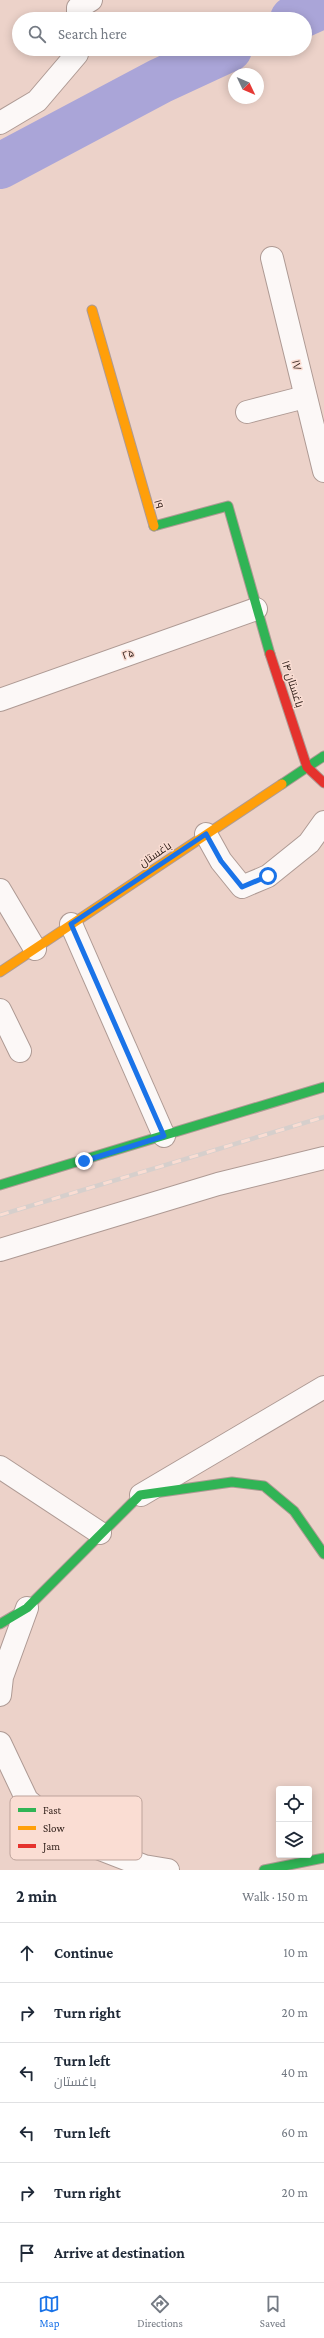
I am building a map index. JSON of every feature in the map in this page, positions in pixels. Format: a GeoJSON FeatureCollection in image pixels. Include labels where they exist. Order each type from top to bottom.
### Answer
{"type":"FeatureCollection","features":[{"type":"Feature","properties":{"kind":"main road","name":"۱۹"},"geometry":{"type":"LineString","coordinates":[[92,310],[153,526],[228,506],[256,609]]}},
{"type":"Feature","properties":{"kind":"main road","name":"باغستان ۱۴"},"geometry":{"type":"LineString","coordinates":[[256,609],[307,767]]}},
{"type":"Feature","properties":{"kind":"main road","name":"باغستان"},"geometry":{"type":"LineString","coordinates":[[0,972],[324,756]]}},
{"type":"Feature","properties":{"kind":"main road"},"geometry":{"type":"LineString","coordinates":[[307,767],[324,782]]}},
{"type":"Feature","properties":{"kind":"main road"},"geometry":{"type":"LineString","coordinates":[[0,1185],[324,1087]]}},
{"type":"Feature","properties":{"kind":"main road"},"geometry":{"type":"LineString","coordinates":[[0,1624],[27,1608],[100,1533],[140,1496],[232,1482],[264,1486],[294,1512],[324,1554]]}},
{"type":"Feature","properties":{"kind":"main road"},"geometry":{"type":"LineString","coordinates":[[264,1870],[324,1858]]}},
{"type":"Feature","properties":{"kind":"street"},"geometry":{"type":"LineString","coordinates":[[78,12],[78,8],[91,0]]}},
{"type":"Feature","properties":{"kind":"street"},"geometry":{"type":"LineString","coordinates":[[0,122],[37,101],[76,56]]}},
{"type":"Feature","properties":{"kind":"street","name":"۱۷"},"geometry":{"type":"LineString","coordinates":[[272,258],[324,471]]}},
{"type":"Feature","properties":{"kind":"street"},"geometry":{"type":"LineString","coordinates":[[247,412],[305,397]]}},
{"type":"Feature","properties":{"kind":"street","name":"۲۵"},"geometry":{"type":"LineString","coordinates":[[0,700],[256,609]]}},
{"type":"Feature","properties":{"kind":"street"},"geometry":{"type":"LineString","coordinates":[[206,834],[221,861],[242,887],[268,876],[309,843],[324,822]]}},
{"type":"Feature","properties":{"kind":"street"},"geometry":{"type":"LineString","coordinates":[[0,890],[35,949]]}},
{"type":"Feature","properties":{"kind":"street"},"geometry":{"type":"LineString","coordinates":[[71,924],[164,1136]]}},
{"type":"Feature","properties":{"kind":"street"},"geometry":{"type":"LineString","coordinates":[[0,1010],[20,1051]]}},
{"type":"Feature","properties":{"kind":"street"},"geometry":{"type":"LineString","coordinates":[[0,1250],[218,1184],[324,1158]]}},
{"type":"Feature","properties":{"kind":"street"},"geometry":{"type":"LineString","coordinates":[[140,1496],[324,1388]]}},
{"type":"Feature","properties":{"kind":"street"},"geometry":{"type":"LineString","coordinates":[[0,1467],[100,1533]]}},
{"type":"Feature","properties":{"kind":"street"},"geometry":{"type":"LineString","coordinates":[[0,1695],[2,1677],[27,1608]]}},
{"type":"Feature","properties":{"kind":"street"},"geometry":{"type":"LineString","coordinates":[[0,1743],[25,1796]]}},
{"type":"Feature","properties":{"kind":"street"},"geometry":{"type":"LineString","coordinates":[[0,1780],[22,1796]]}},
{"type":"Feature","properties":{"kind":"street"},"geometry":{"type":"LineString","coordinates":[[129,1860],[144,1866],[168,1870]]}},
{"type":"Feature","properties":{"kind":"waterway"},"geometry":{"type":"LineString","coordinates":[[308,12],[324,5]]}},
{"type":"Feature","properties":{"kind":"waterway"},"geometry":{"type":"LineString","coordinates":[[0,166],[160,81],[214,56]]}},
{"type":"Feature","properties":{"kind":"railway"},"geometry":{"type":"LineString","coordinates":[[0,1215],[324,1117]]}},
{"type":"Feature","properties":{"kind":"traffic: fast"},"geometry":{"type":"LineString","coordinates":[[154,526],[228,506],[270,654]]}},
{"type":"Feature","properties":{"kind":"traffic: fast"},"geometry":{"type":"LineString","coordinates":[[282,784],[324,756]]}},
{"type":"Feature","properties":{"kind":"traffic: fast"},"geometry":{"type":"LineString","coordinates":[[0,1185],[324,1087]]}},
{"type":"Feature","properties":{"kind":"traffic: fast"},"geometry":{"type":"LineString","coordinates":[[0,1624],[27,1608],[140,1495],[232,1482],[264,1486],[294,1511],[324,1554]]}},
{"type":"Feature","properties":{"kind":"traffic: fast"},"geometry":{"type":"LineString","coordinates":[[264,1870],[324,1858]]}},
{"type":"Feature","properties":{"kind":"traffic: slow"},"geometry":{"type":"LineString","coordinates":[[92,310],[154,526]]}},
{"type":"Feature","properties":{"kind":"traffic: slow"},"geometry":{"type":"LineString","coordinates":[[0,972],[282,784]]}},
{"type":"Feature","properties":{"kind":"traffic: jam"},"geometry":{"type":"LineString","coordinates":[[270,654],[307,767],[324,783]]}},
{"type":"Feature","properties":{"kind":"route"},"geometry":{"type":"LineString","coordinates":[[84,1161],[164,1136],[71,924],[206,834],[221,861],[242,887],[268,876]]}}]}
